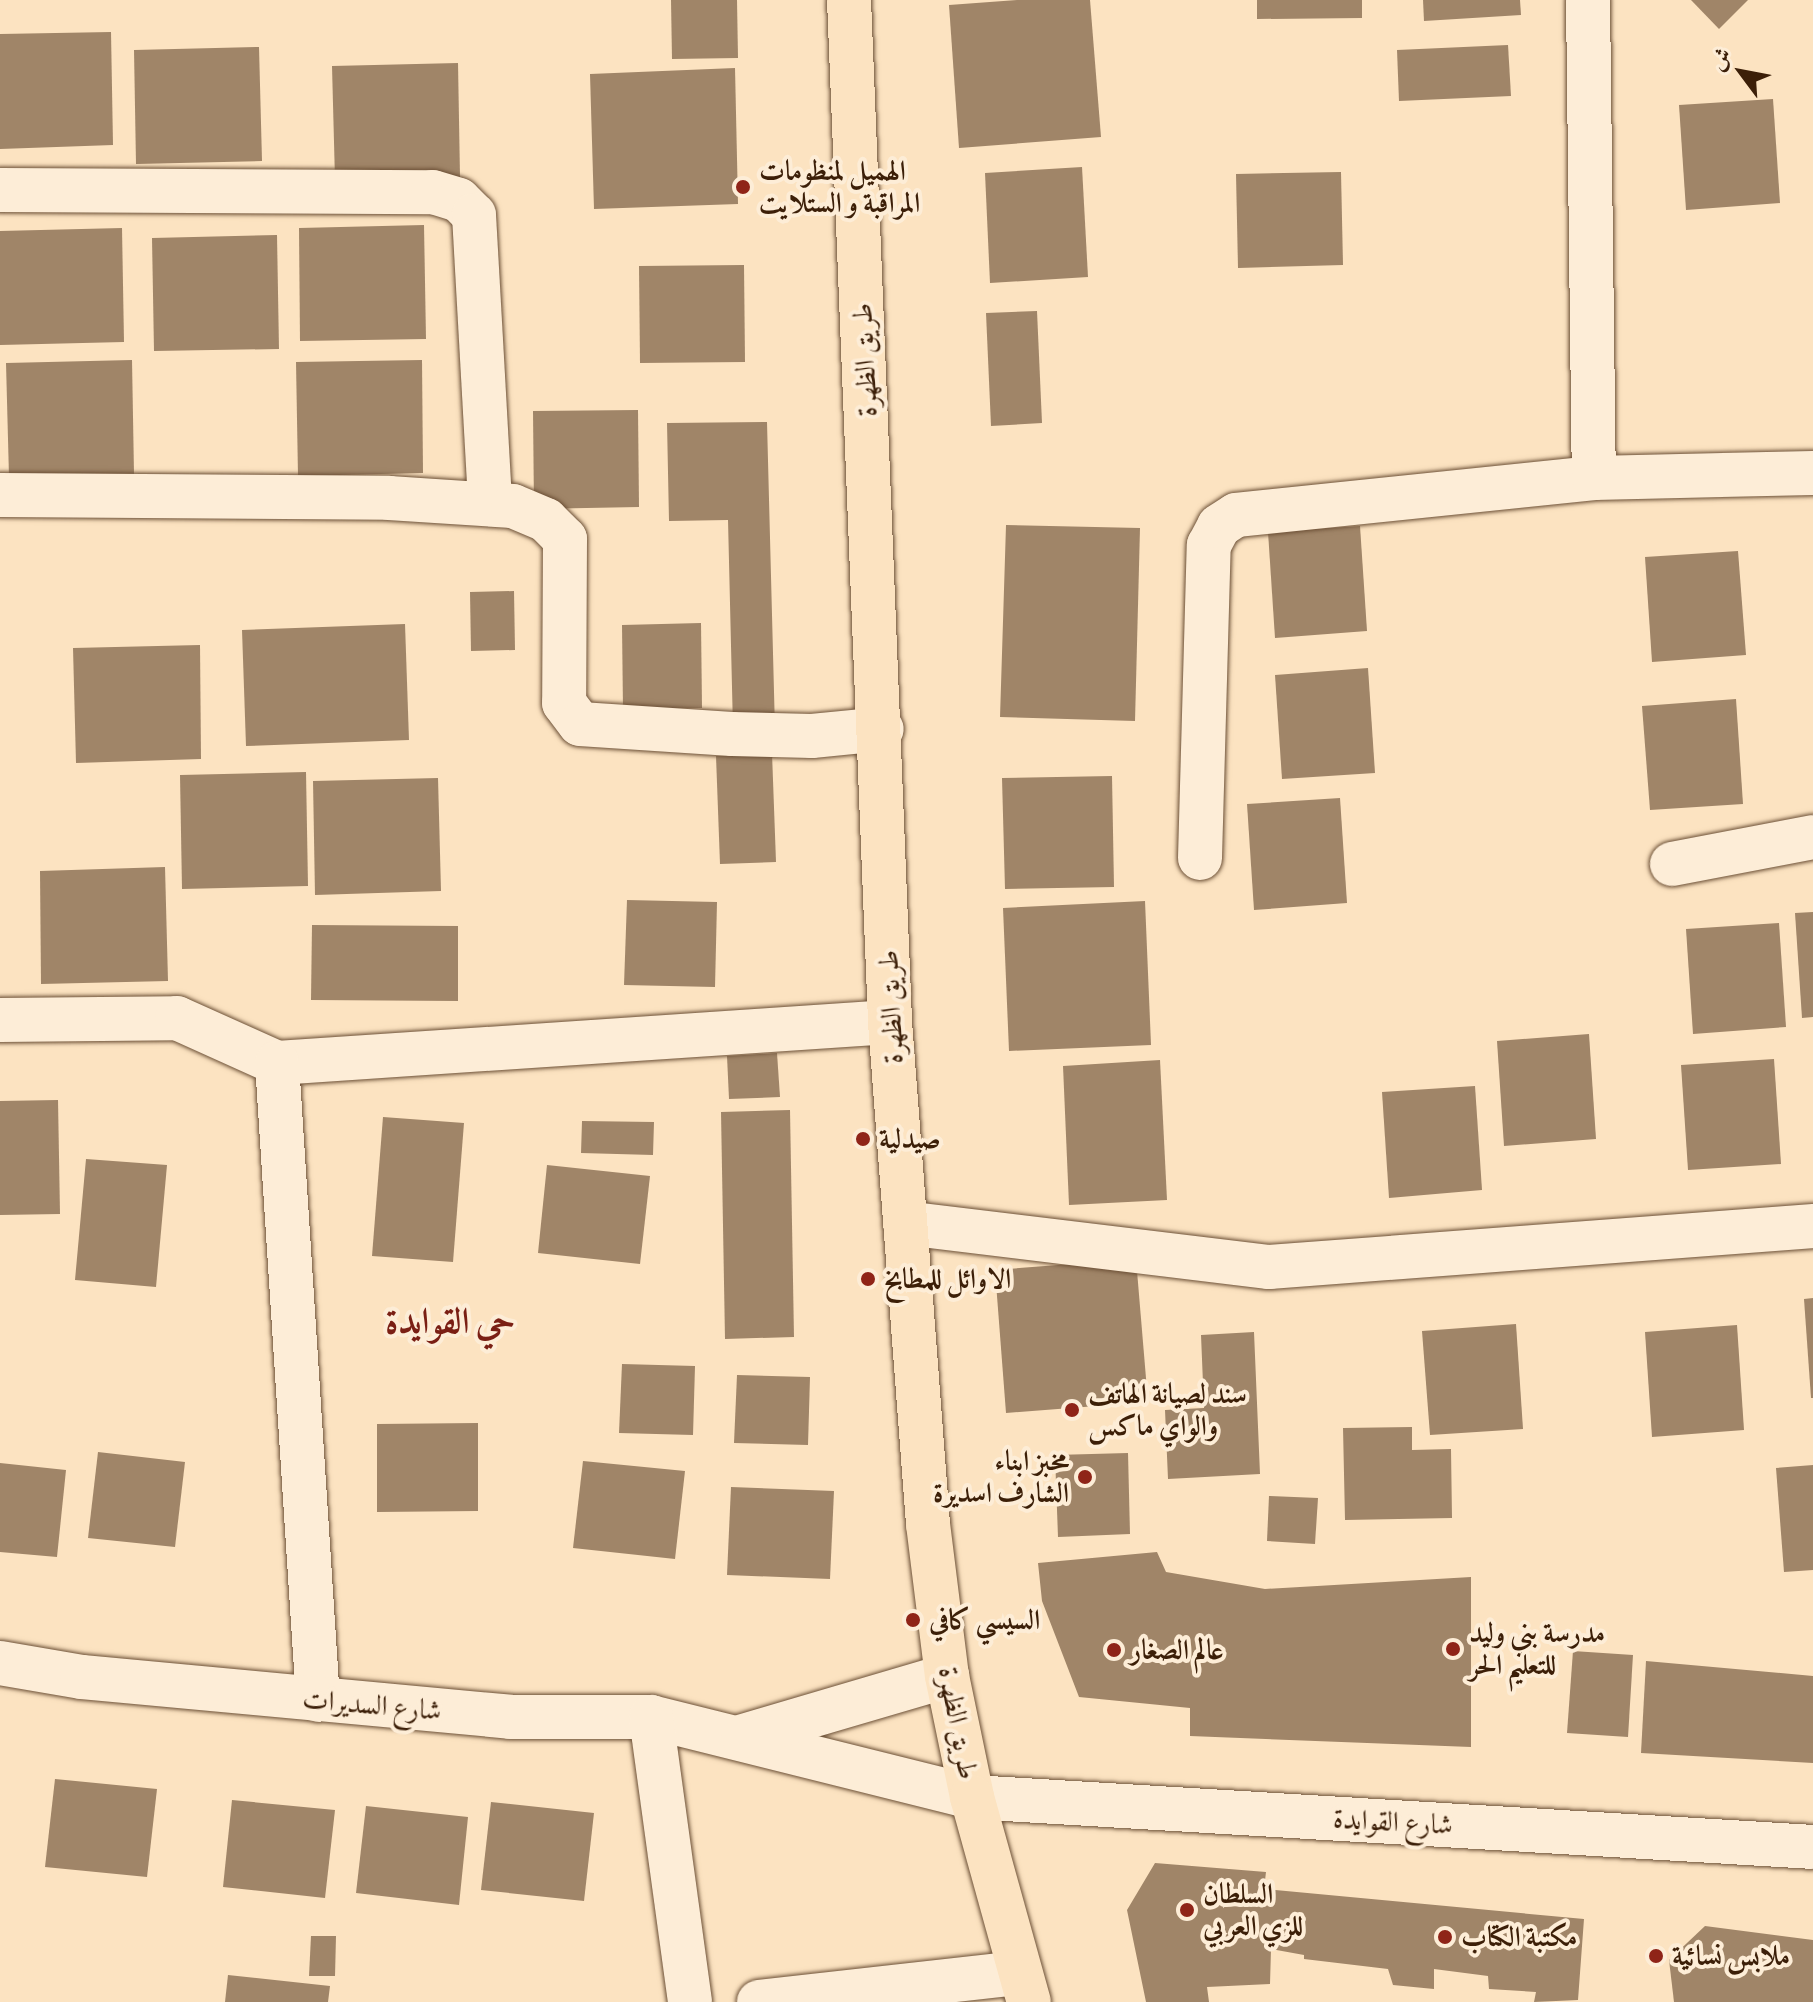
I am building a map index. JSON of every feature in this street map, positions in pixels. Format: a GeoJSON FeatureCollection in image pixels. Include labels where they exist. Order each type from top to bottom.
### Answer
{"type":"FeatureCollection","features":[{"type":"Feature","properties":{"kind":"main road","name":"طريق الظهرة"},"geometry":{"type":"LineString","coordinates":[[849,0],[882,729],[890,1022],[928,1524],[947,1676],[972,1797],[1024,1988]]}},
{"type":"Feature","properties":{"kind":"street"},"geometry":{"type":"LineString","coordinates":[[1588,0],[1594,478]]}},
{"type":"Feature","properties":{"kind":"street"},"geometry":{"type":"LineString","coordinates":[[0,190],[433,192],[459,200],[474,215],[490,502]]}},
{"type":"Feature","properties":{"kind":"street"},"geometry":{"type":"LineString","coordinates":[[1200,858],[1209,545],[1219,526],[1236,515],[1594,478],[1813,473]]}},
{"type":"Feature","properties":{"kind":"street"},"geometry":{"type":"LineString","coordinates":[[0,495],[490,502],[546,520],[565,539],[564,703],[580,724],[796,735],[882,729]]}},
{"type":"Feature","properties":{"kind":"street"},"geometry":{"type":"LineString","coordinates":[[1672,864],[1813,837]]}},
{"type":"Feature","properties":{"kind":"street"},"geometry":{"type":"LineString","coordinates":[[0,1020],[177,1018],[277,1063],[890,1022]]}},
{"type":"Feature","properties":{"kind":"street"},"geometry":{"type":"LineString","coordinates":[[277,1063],[318,1700]]}},
{"type":"Feature","properties":{"kind":"street"},"geometry":{"type":"LineString","coordinates":[[905,1223],[1269,1267],[1813,1226]]}},
{"type":"Feature","properties":{"kind":"street","name":"شارع السديرات"},"geometry":{"type":"LineString","coordinates":[[0,1663],[82,1677],[510,1717],[651,1717],[743,1736],[972,1797]]}},
{"type":"Feature","properties":{"kind":"street","name":"شارع السديرات"},"geometry":{"type":"LineString","coordinates":[[743,1736],[947,1676]]}},
{"type":"Feature","properties":{"kind":"street"},"geometry":{"type":"LineString","coordinates":[[651,1717],[690,2002]]}},
{"type":"Feature","properties":{"kind":"street","name":"شارع القوايدة"},"geometry":{"type":"LineString","coordinates":[[972,1797],[1813,1847]]}},
{"type":"Feature","properties":{"kind":"street"},"geometry":{"type":"LineString","coordinates":[[775,2000],[1024,1988]]}},
{"type":"Feature","properties":{"kind":"building"},"geometry":{"type":"Polygon","coordinates":[[[671,0],[737,0],[738,58],[672,59],[671,0]]]}},
{"type":"Feature","properties":{"kind":"building"},"geometry":{"type":"Polygon","coordinates":[[[1017,0],[1090,0],[1101,137],[959,148],[949,5],[1017,0]]]}},
{"type":"Feature","properties":{"kind":"building"},"geometry":{"type":"Polygon","coordinates":[[[1257,0],[1362,0],[1362,18],[1257,19],[1257,0]]]}},
{"type":"Feature","properties":{"kind":"building"},"geometry":{"type":"Polygon","coordinates":[[[1423,0],[1520,0],[1521,15],[1424,21],[1423,0]]]}},
{"type":"Feature","properties":{"kind":"building"},"geometry":{"type":"Polygon","coordinates":[[[1691,0],[1748,0],[1719,29],[1691,0]]]}},
{"type":"Feature","properties":{"kind":"building"},"geometry":{"type":"Polygon","coordinates":[[[111,32],[113,145],[0,149],[0,34],[111,32]]]}},
{"type":"Feature","properties":{"kind":"building"},"geometry":{"type":"Polygon","coordinates":[[[1508,45],[1511,96],[1399,101],[1397,50],[1508,45]]]}},
{"type":"Feature","properties":{"kind":"building"},"geometry":{"type":"Polygon","coordinates":[[[259,47],[262,161],[136,164],[134,50],[259,47]]]}},
{"type":"Feature","properties":{"kind":"building"},"geometry":{"type":"Polygon","coordinates":[[[458,63],[460,177],[335,180],[332,66],[458,63]]]}},
{"type":"Feature","properties":{"kind":"building"},"geometry":{"type":"Polygon","coordinates":[[[735,68],[738,204],[594,209],[590,74],[735,68]]]}},
{"type":"Feature","properties":{"kind":"building"},"geometry":{"type":"Polygon","coordinates":[[[1773,99],[1780,203],[1686,210],[1679,105],[1773,99]]]}},
{"type":"Feature","properties":{"kind":"building"},"geometry":{"type":"Polygon","coordinates":[[[1082,167],[1088,277],[990,283],[985,173],[1082,167]]]}},
{"type":"Feature","properties":{"kind":"building"},"geometry":{"type":"Polygon","coordinates":[[[1341,172],[1343,265],[1238,268],[1236,174],[1341,172]]]}},
{"type":"Feature","properties":{"kind":"building"},"geometry":{"type":"Polygon","coordinates":[[[424,225],[426,339],[300,341],[299,228],[424,225]]]}},
{"type":"Feature","properties":{"kind":"building"},"geometry":{"type":"Polygon","coordinates":[[[122,228],[124,342],[0,345],[0,231],[122,228]]]}},
{"type":"Feature","properties":{"kind":"building"},"geometry":{"type":"Polygon","coordinates":[[[277,235],[279,349],[154,351],[152,238],[277,235]]]}},
{"type":"Feature","properties":{"kind":"building"},"geometry":{"type":"Polygon","coordinates":[[[744,265],[745,362],[640,363],[639,266],[744,265]]]}},
{"type":"Feature","properties":{"kind":"building"},"geometry":{"type":"Polygon","coordinates":[[[1037,311],[1042,423],[991,426],[986,313],[1037,311]]]}},
{"type":"Feature","properties":{"kind":"building"},"geometry":{"type":"Polygon","coordinates":[[[132,360],[134,474],[9,477],[6,363],[132,360]]]}},
{"type":"Feature","properties":{"kind":"building"},"geometry":{"type":"Polygon","coordinates":[[[422,360],[423,473],[298,476],[296,362],[422,360]]]}},
{"type":"Feature","properties":{"kind":"building"},"geometry":{"type":"Polygon","coordinates":[[[638,410],[639,507],[534,509],[533,411],[638,410]]]}},
{"type":"Feature","properties":{"kind":"building"},"geometry":{"type":"Polygon","coordinates":[[[767,422],[775,730],[733,729],[728,520],[669,521],[667,423],[767,422]]]}},
{"type":"Feature","properties":{"kind":"building"},"geometry":{"type":"Polygon","coordinates":[[[1006,525],[1140,528],[1135,721],[1000,717],[1006,525]]]}},
{"type":"Feature","properties":{"kind":"building"},"geometry":{"type":"Polygon","coordinates":[[[1360,526],[1367,631],[1275,638],[1268,532],[1360,526]]]}},
{"type":"Feature","properties":{"kind":"building"},"geometry":{"type":"Polygon","coordinates":[[[1738,551],[1746,655],[1652,662],[1645,557],[1738,551]]]}},
{"type":"Feature","properties":{"kind":"building"},"geometry":{"type":"Polygon","coordinates":[[[514,591],[515,650],[471,651],[470,592],[514,591]]]}},
{"type":"Feature","properties":{"kind":"building"},"geometry":{"type":"Polygon","coordinates":[[[701,623],[702,708],[623,710],[622,625],[701,623]]]}},
{"type":"Feature","properties":{"kind":"building"},"geometry":{"type":"Polygon","coordinates":[[[405,624],[409,740],[246,746],[242,630],[405,624]]]}},
{"type":"Feature","properties":{"kind":"building"},"geometry":{"type":"Polygon","coordinates":[[[200,645],[201,759],[76,763],[73,648],[200,645]]]}},
{"type":"Feature","properties":{"kind":"building"},"geometry":{"type":"Polygon","coordinates":[[[1368,668],[1375,773],[1282,779],[1275,675],[1368,668]]]}},
{"type":"Feature","properties":{"kind":"building"},"geometry":{"type":"Polygon","coordinates":[[[1736,699],[1743,804],[1650,810],[1642,706],[1736,699]]]}},
{"type":"Feature","properties":{"kind":"building"},"geometry":{"type":"Polygon","coordinates":[[[772,753],[776,862],[720,864],[716,756],[772,753]]]}},
{"type":"Feature","properties":{"kind":"building"},"geometry":{"type":"Polygon","coordinates":[[[306,772],[308,886],[182,889],[180,775],[306,772]]]}},
{"type":"Feature","properties":{"kind":"building"},"geometry":{"type":"Polygon","coordinates":[[[1112,776],[1114,887],[1005,889],[1002,778],[1112,776]]]}},
{"type":"Feature","properties":{"kind":"building"},"geometry":{"type":"Polygon","coordinates":[[[438,778],[441,891],[315,895],[313,781],[438,778]]]}},
{"type":"Feature","properties":{"kind":"building"},"geometry":{"type":"Polygon","coordinates":[[[1340,798],[1347,903],[1254,910],[1247,804],[1340,798]]]}},
{"type":"Feature","properties":{"kind":"building"},"geometry":{"type":"Polygon","coordinates":[[[165,867],[168,981],[41,984],[40,871],[165,867]]]}},
{"type":"Feature","properties":{"kind":"building"},"geometry":{"type":"Polygon","coordinates":[[[627,900],[717,902],[715,987],[624,985],[627,900]]]}},
{"type":"Feature","properties":{"kind":"building"},"geometry":{"type":"Polygon","coordinates":[[[1145,901],[1151,1045],[1009,1051],[1003,908],[1145,901]]]}},
{"type":"Feature","properties":{"kind":"building"},"geometry":{"type":"Polygon","coordinates":[[[1813,912],[1813,1017],[1802,1018],[1795,913],[1813,912]]]}},
{"type":"Feature","properties":{"kind":"building"},"geometry":{"type":"Polygon","coordinates":[[[1779,923],[1786,1027],[1693,1034],[1686,929],[1779,923]]]}},
{"type":"Feature","properties":{"kind":"building"},"geometry":{"type":"Polygon","coordinates":[[[312,925],[458,926],[458,1001],[311,1000],[312,925]]]}},
{"type":"Feature","properties":{"kind":"building"},"geometry":{"type":"Polygon","coordinates":[[[1589,1034],[1596,1139],[1504,1146],[1497,1041],[1589,1034]]]}},
{"type":"Feature","properties":{"kind":"building"},"geometry":{"type":"Polygon","coordinates":[[[777,1053],[780,1097],[729,1099],[727,1056],[777,1053]]]}},
{"type":"Feature","properties":{"kind":"building"},"geometry":{"type":"Polygon","coordinates":[[[1774,1059],[1781,1164],[1688,1170],[1681,1065],[1774,1059]]]}},
{"type":"Feature","properties":{"kind":"building"},"geometry":{"type":"Polygon","coordinates":[[[1160,1060],[1167,1200],[1069,1205],[1063,1066],[1160,1060]]]}},
{"type":"Feature","properties":{"kind":"building"},"geometry":{"type":"Polygon","coordinates":[[[1475,1086],[1482,1190],[1389,1198],[1382,1092],[1475,1086]]]}},
{"type":"Feature","properties":{"kind":"building"},"geometry":{"type":"Polygon","coordinates":[[[58,1100],[60,1214],[0,1215],[0,1101],[58,1100]]]}},
{"type":"Feature","properties":{"kind":"building"},"geometry":{"type":"Polygon","coordinates":[[[790,1110],[794,1337],[725,1339],[721,1112],[790,1110]]]}},
{"type":"Feature","properties":{"kind":"building"},"geometry":{"type":"Polygon","coordinates":[[[383,1117],[464,1123],[453,1262],[372,1256],[383,1117]]]}},
{"type":"Feature","properties":{"kind":"building"},"geometry":{"type":"Polygon","coordinates":[[[582,1121],[654,1122],[653,1155],[581,1153],[582,1121]]]}},
{"type":"Feature","properties":{"kind":"building"},"geometry":{"type":"Polygon","coordinates":[[[86,1159],[167,1165],[156,1287],[75,1280],[86,1159]]]}},
{"type":"Feature","properties":{"kind":"building"},"geometry":{"type":"Polygon","coordinates":[[[547,1165],[650,1176],[640,1264],[538,1253],[547,1165]]]}},
{"type":"Feature","properties":{"kind":"building"},"geometry":{"type":"Polygon","coordinates":[[[1136,1259],[1148,1402],[1006,1413],[995,1270],[1136,1259]]]}},
{"type":"Feature","properties":{"kind":"building"},"geometry":{"type":"Polygon","coordinates":[[[1813,1298],[1813,1398],[1811,1398],[1804,1299],[1813,1298]]]}},
{"type":"Feature","properties":{"kind":"building"},"geometry":{"type":"Polygon","coordinates":[[[1516,1324],[1523,1429],[1430,1435],[1422,1331],[1516,1324]]]}},
{"type":"Feature","properties":{"kind":"building"},"geometry":{"type":"Polygon","coordinates":[[[1737,1325],[1744,1430],[1652,1437],[1645,1332],[1737,1325]]]}},
{"type":"Feature","properties":{"kind":"building"},"geometry":{"type":"Polygon","coordinates":[[[1254,1332],[1260,1474],[1168,1479],[1165,1410],[1204,1408],[1201,1335],[1254,1332]]]}},
{"type":"Feature","properties":{"kind":"building"},"geometry":{"type":"Polygon","coordinates":[[[622,1364],[695,1366],[693,1435],[619,1433],[622,1364]]]}},
{"type":"Feature","properties":{"kind":"building"},"geometry":{"type":"Polygon","coordinates":[[[737,1375],[810,1377],[808,1445],[734,1443],[737,1375]]]}},
{"type":"Feature","properties":{"kind":"building"},"geometry":{"type":"Polygon","coordinates":[[[478,1423],[478,1511],[377,1512],[377,1424],[478,1423]]]}},
{"type":"Feature","properties":{"kind":"building"},"geometry":{"type":"Polygon","coordinates":[[[1412,1427],[1412,1450],[1451,1449],[1452,1518],[1345,1520],[1343,1428],[1412,1427]]]}},
{"type":"Feature","properties":{"kind":"building"},"geometry":{"type":"Polygon","coordinates":[[[98,1452],[185,1462],[175,1547],[88,1538],[98,1452]]]}},
{"type":"Feature","properties":{"kind":"building"},"geometry":{"type":"Polygon","coordinates":[[[1128,1453],[1130,1534],[1058,1537],[1055,1455],[1128,1453]]]}},
{"type":"Feature","properties":{"kind":"building"},"geometry":{"type":"Polygon","coordinates":[[[583,1461],[685,1471],[675,1559],[573,1548],[583,1461]]]}},
{"type":"Feature","properties":{"kind":"building"},"geometry":{"type":"Polygon","coordinates":[[[0,1463],[66,1470],[57,1557],[0,1552],[0,1463]]]}},
{"type":"Feature","properties":{"kind":"building"},"geometry":{"type":"Polygon","coordinates":[[[1813,1465],[1813,1570],[1784,1572],[1776,1468],[1813,1465]]]}},
{"type":"Feature","properties":{"kind":"building"},"geometry":{"type":"Polygon","coordinates":[[[731,1487],[834,1491],[830,1579],[727,1575],[731,1487]]]}},
{"type":"Feature","properties":{"kind":"building"},"geometry":{"type":"Polygon","coordinates":[[[1269,1496],[1318,1498],[1315,1544],[1267,1541],[1269,1496]]]}},
{"type":"Feature","properties":{"kind":"building"},"geometry":{"type":"Polygon","coordinates":[[[1157,1552],[1166,1572],[1265,1589],[1471,1577],[1471,1747],[1190,1736],[1190,1708],[1079,1697],[1042,1601],[1038,1563],[1157,1552]]]}},
{"type":"Feature","properties":{"kind":"building"},"geometry":{"type":"Polygon","coordinates":[[[1573,1651],[1633,1655],[1628,1737],[1567,1733],[1573,1651]]]}},
{"type":"Feature","properties":{"kind":"building"},"geometry":{"type":"Polygon","coordinates":[[[1646,1661],[1813,1676],[1813,1763],[1641,1753],[1646,1661]]]}},
{"type":"Feature","properties":{"kind":"building"},"geometry":{"type":"Polygon","coordinates":[[[55,1779],[157,1789],[147,1877],[45,1867],[55,1779]]]}},
{"type":"Feature","properties":{"kind":"building"},"geometry":{"type":"Polygon","coordinates":[[[232,1800],[335,1810],[325,1898],[223,1887],[232,1800]]]}},
{"type":"Feature","properties":{"kind":"building"},"geometry":{"type":"Polygon","coordinates":[[[491,1802],[594,1813],[584,1901],[481,1890],[491,1802]]]}},
{"type":"Feature","properties":{"kind":"building"},"geometry":{"type":"Polygon","coordinates":[[[366,1806],[468,1817],[459,1905],[356,1893],[366,1806]]]}},
{"type":"Feature","properties":{"kind":"building"},"geometry":{"type":"Polygon","coordinates":[[[1155,1863],[1266,1872],[1264,1889],[1584,1919],[1578,2000],[1534,2002],[1536,1992],[1489,1989],[1488,1976],[1434,1969],[1434,1989],[1393,1985],[1388,1969],[1304,1959],[1304,1955],[1271,1949],[1270,1984],[1207,1987],[1209,2002],[1146,2002],[1127,1910],[1155,1863]]]}},
{"type":"Feature","properties":{"kind":"building"},"geometry":{"type":"Polygon","coordinates":[[[1705,1926],[1813,1940],[1813,2002],[1674,2002],[1669,1960],[1705,1926]]]}},
{"type":"Feature","properties":{"kind":"building"},"geometry":{"type":"Polygon","coordinates":[[[311,1936],[336,1936],[335,1976],[309,1976],[311,1936]]]}},
{"type":"Feature","properties":{"kind":"building"},"geometry":{"type":"Polygon","coordinates":[[[228,1975],[330,1986],[328,2002],[225,2002],[228,1975]]]}},
{"type":"Feature","properties":{"kind":"place","name":"الهميل لمنظومات المراقبة و الستلايت"},"geometry":{"type":"Point","coordinates":[743,187]}},
{"type":"Feature","properties":{"kind":"place","name":"صيدلية"},"geometry":{"type":"Point","coordinates":[863,1139]}},
{"type":"Feature","properties":{"kind":"place","name":"الاوائل للمطابخ"},"geometry":{"type":"Point","coordinates":[868,1279]}},
{"type":"Feature","properties":{"kind":"place","name":"سند لصيانة الهاتف والواي ماكس"},"geometry":{"type":"Point","coordinates":[1072,1410]}},
{"type":"Feature","properties":{"kind":"place","name":"مخبز ابناء الشارف اسديرة"},"geometry":{"type":"Point","coordinates":[1085,1477]}},
{"type":"Feature","properties":{"kind":"place","name":"السيسي كافي"},"geometry":{"type":"Point","coordinates":[913,1620]}},
{"type":"Feature","properties":{"kind":"place","name":"مدرسة بني وليد للتعليم الحر"},"geometry":{"type":"Point","coordinates":[1453,1649]}},
{"type":"Feature","properties":{"kind":"place","name":"عالم الصغار"},"geometry":{"type":"Point","coordinates":[1114,1650]}},
{"type":"Feature","properties":{"kind":"place","name":"السلطان للزي العربي"},"geometry":{"type":"Point","coordinates":[1187,1910]}},
{"type":"Feature","properties":{"kind":"place","name":"مكتبة الكتاب"},"geometry":{"type":"Point","coordinates":[1445,1937]}},
{"type":"Feature","properties":{"kind":"place","name":"ملابس نسائية"},"geometry":{"type":"Point","coordinates":[1656,1956]}},
{"type":"Feature","properties":{"kind":"district","name":"حي القوايدة"},"geometry":{"type":"Point","coordinates":[450,1321]}}]}
